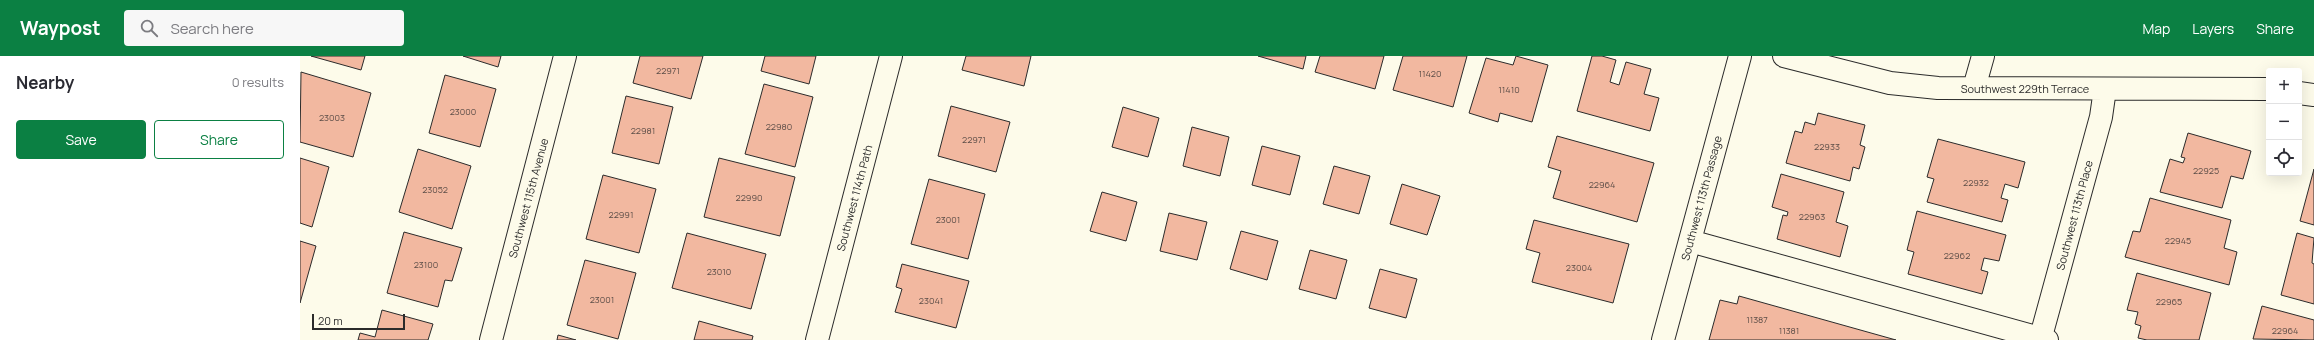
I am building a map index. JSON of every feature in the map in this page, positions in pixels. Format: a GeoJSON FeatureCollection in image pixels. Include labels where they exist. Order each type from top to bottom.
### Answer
{"type":"FeatureCollection","features":[{"type":"Feature","properties":{"kind":"street","name":"Southwest 115th Avenue"},"geometry":{"type":"LineString","coordinates":[[491,340],[565,56]]}},
{"type":"Feature","properties":{"kind":"street","name":"Southwest 114th Path"},"geometry":{"type":"LineString","coordinates":[[817,340],[891,56]]}},
{"type":"Feature","properties":{"kind":"street","name":"Southwest 113th Passage"},"geometry":{"type":"LineString","coordinates":[[1663,340],[1740,56]]}},
{"type":"Feature","properties":{"kind":"street","name":"Southwest 229th Terrace"},"geometry":{"type":"LineString","coordinates":[[1784,56],[1890,82],[1938,88],[2266,90]]}},
{"type":"Feature","properties":{"kind":"street"},"geometry":{"type":"LineString","coordinates":[[1974,88],[1983,56]]}},
{"type":"Feature","properties":{"kind":"street","name":"Southwest 113th Place"},"geometry":{"type":"LineString","coordinates":[[2043,339],[2101,117],[2105,89]]}},
{"type":"Feature","properties":{"kind":"street"},"geometry":{"type":"LineString","coordinates":[[2302,93],[2314,95]]}},
{"type":"Feature","properties":{"kind":"street"},"geometry":{"type":"LineString","coordinates":[[1690,241],[2043,339]]}},
{"type":"Feature","properties":{"kind":"building"},"geometry":{"type":"Polygon","coordinates":[[[311,56],[365,56],[361,70],[311,56]]]}},
{"type":"Feature","properties":{"kind":"building"},"geometry":{"type":"Polygon","coordinates":[[[463,56],[501,56],[498,67],[463,56]]]}},
{"type":"Feature","properties":{"kind":"building"},"geometry":{"type":"Polygon","coordinates":[[[640,56],[703,56],[691,99],[633,83],[640,56]]]}},
{"type":"Feature","properties":{"kind":"building"},"geometry":{"type":"Polygon","coordinates":[[[765,56],[816,56],[809,84],[761,71],[765,56]]]}},
{"type":"Feature","properties":{"kind":"building"},"geometry":{"type":"Polygon","coordinates":[[[966,56],[1031,56],[1024,86],[962,70],[966,56]]]}},
{"type":"Feature","properties":{"kind":"building"},"geometry":{"type":"Polygon","coordinates":[[[1258,56],[1306,56],[1303,69],[1258,56]]]}},
{"type":"Feature","properties":{"kind":"building"},"geometry":{"type":"Polygon","coordinates":[[[1320,56],[1384,56],[1375,89],[1315,72],[1320,56]]]}},
{"type":"Feature","properties":{"kind":"building"},"geometry":{"type":"Polygon","coordinates":[[[1403,56],[1467,56],[1453,107],[1393,90],[1403,56]]]}},
{"type":"Feature","properties":{"kind":"building"},"geometry":{"type":"Polygon","coordinates":[[[1516,56],[1548,65],[1532,122],[1500,113],[1498,122],[1469,113],[1486,58],[1513,65],[1516,56]]]}},
{"type":"Feature","properties":{"kind":"building"},"geometry":{"type":"Polygon","coordinates":[[[1592,56],[1602,56],[1616,60],[1610,82],[1619,85],[1626,62],[1651,69],[1644,94],[1659,98],[1650,131],[1577,111],[1592,56]]]}},
{"type":"Feature","properties":{"kind":"building"},"geometry":{"type":"Polygon","coordinates":[[[301,72],[371,93],[353,157],[300,142],[301,72]]]}},
{"type":"Feature","properties":{"kind":"building"},"geometry":{"type":"Polygon","coordinates":[[[445,75],[496,89],[480,147],[429,133],[445,75]]]}},
{"type":"Feature","properties":{"kind":"building"},"geometry":{"type":"Polygon","coordinates":[[[764,84],[813,97],[795,167],[745,154],[764,84]]]}},
{"type":"Feature","properties":{"kind":"building"},"geometry":{"type":"Polygon","coordinates":[[[626,96],[673,107],[659,164],[612,153],[626,96]]]}},
{"type":"Feature","properties":{"kind":"building"},"geometry":{"type":"Polygon","coordinates":[[[951,106],[1010,122],[996,172],[938,156],[951,106]]]}},
{"type":"Feature","properties":{"kind":"building"},"geometry":{"type":"Polygon","coordinates":[[[1123,107],[1159,118],[1148,157],[1112,147],[1123,107]]]}},
{"type":"Feature","properties":{"kind":"building"},"geometry":{"type":"Polygon","coordinates":[[[1818,113],[1865,125],[1860,145],[1865,147],[1859,169],[1853,167],[1850,181],[1786,163],[1795,131],[1802,133],[1805,122],[1815,125],[1818,113]]]}},
{"type":"Feature","properties":{"kind":"building"},"geometry":{"type":"Polygon","coordinates":[[[1192,127],[1229,137],[1220,176],[1183,166],[1192,127]]]}},
{"type":"Feature","properties":{"kind":"building"},"geometry":{"type":"Polygon","coordinates":[[[2188,133],[2251,151],[2243,179],[2231,176],[2222,208],[2160,192],[2170,159],[2183,163],[2185,158],[2181,157],[2188,133]]]}},
{"type":"Feature","properties":{"kind":"building"},"geometry":{"type":"Polygon","coordinates":[[[1557,136],[1654,163],[1637,222],[1553,198],[1561,171],[1548,167],[1557,136]]]}},
{"type":"Feature","properties":{"kind":"building"},"geometry":{"type":"Polygon","coordinates":[[[1938,139],[2025,162],[2018,188],[2005,184],[2001,198],[2008,200],[2002,222],[1927,202],[1934,179],[1927,177],[1938,139]]]}},
{"type":"Feature","properties":{"kind":"building"},"geometry":{"type":"Polygon","coordinates":[[[1262,146],[1300,156],[1290,195],[1252,185],[1262,146]]]}},
{"type":"Feature","properties":{"kind":"building"},"geometry":{"type":"Polygon","coordinates":[[[418,149],[471,166],[452,229],[399,212],[418,149]]]}},
{"type":"Feature","properties":{"kind":"building"},"geometry":{"type":"Polygon","coordinates":[[[300,158],[329,167],[312,227],[300,223],[300,158]]]}},
{"type":"Feature","properties":{"kind":"building"},"geometry":{"type":"Polygon","coordinates":[[[719,158],[795,177],[780,236],[704,217],[719,158]]]}},
{"type":"Feature","properties":{"kind":"building"},"geometry":{"type":"Polygon","coordinates":[[[1334,166],[1370,176],[1359,214],[1323,204],[1334,166]]]}},
{"type":"Feature","properties":{"kind":"building"},"geometry":{"type":"Polygon","coordinates":[[[2314,169],[2314,225],[2300,221],[2314,169]]]}},
{"type":"Feature","properties":{"kind":"building"},"geometry":{"type":"Polygon","coordinates":[[[1781,174],[1844,192],[1836,222],[1848,226],[1840,257],[1777,239],[1783,215],[1787,216],[1788,212],[1772,207],[1781,174]]]}},
{"type":"Feature","properties":{"kind":"building"},"geometry":{"type":"Polygon","coordinates":[[[603,175],[656,189],[639,253],[586,239],[603,175]]]}},
{"type":"Feature","properties":{"kind":"building"},"geometry":{"type":"Polygon","coordinates":[[[929,179],[985,194],[968,259],[911,244],[929,179]]]}},
{"type":"Feature","properties":{"kind":"building"},"geometry":{"type":"Polygon","coordinates":[[[1402,184],[1440,196],[1427,235],[1390,224],[1402,184]]]}},
{"type":"Feature","properties":{"kind":"building"},"geometry":{"type":"Polygon","coordinates":[[[1102,192],[1137,202],[1126,241],[1090,231],[1102,192]]]}},
{"type":"Feature","properties":{"kind":"building"},"geometry":{"type":"Polygon","coordinates":[[[2150,198],[2231,220],[2224,248],[2237,252],[2229,285],[2125,257],[2133,231],[2140,232],[2150,198]]]}},
{"type":"Feature","properties":{"kind":"building"},"geometry":{"type":"Polygon","coordinates":[[[1917,211],[2006,235],[1999,261],[1984,258],[1981,270],[1988,272],[1982,294],[1908,274],[1914,252],[1907,250],[1917,211]]]}},
{"type":"Feature","properties":{"kind":"building"},"geometry":{"type":"Polygon","coordinates":[[[1169,213],[1207,222],[1197,260],[1160,251],[1169,213]]]}},
{"type":"Feature","properties":{"kind":"building"},"geometry":{"type":"Polygon","coordinates":[[[1534,220],[1629,244],[1613,303],[1532,282],[1540,253],[1526,249],[1534,220]]]}},
{"type":"Feature","properties":{"kind":"building"},"geometry":{"type":"Polygon","coordinates":[[[1241,231],[1278,241],[1267,280],[1230,269],[1241,231]]]}},
{"type":"Feature","properties":{"kind":"building"},"geometry":{"type":"Polygon","coordinates":[[[404,232],[462,248],[452,281],[445,280],[438,307],[387,293],[404,232]]]}},
{"type":"Feature","properties":{"kind":"building"},"geometry":{"type":"Polygon","coordinates":[[[687,233],[766,254],[751,309],[672,288],[687,233]]]}},
{"type":"Feature","properties":{"kind":"building"},"geometry":{"type":"Polygon","coordinates":[[[2297,233],[2314,238],[2312,263],[2314,264],[2314,304],[2281,295],[2297,233]]]}},
{"type":"Feature","properties":{"kind":"building"},"geometry":{"type":"Polygon","coordinates":[[[300,241],[316,246],[300,303],[300,241]]]}},
{"type":"Feature","properties":{"kind":"building"},"geometry":{"type":"Polygon","coordinates":[[[1310,250],[1347,260],[1336,299],[1299,289],[1310,250]]]}},
{"type":"Feature","properties":{"kind":"building"},"geometry":{"type":"Polygon","coordinates":[[[585,260],[636,273],[618,339],[567,325],[585,260]]]}},
{"type":"Feature","properties":{"kind":"building"},"geometry":{"type":"Polygon","coordinates":[[[902,264],[969,281],[956,328],[895,312],[902,289],[896,287],[902,264]]]}},
{"type":"Feature","properties":{"kind":"building"},"geometry":{"type":"Polygon","coordinates":[[[1380,269],[1417,279],[1406,318],[1369,308],[1380,269]]]}},
{"type":"Feature","properties":{"kind":"building"},"geometry":{"type":"Polygon","coordinates":[[[2137,273],[2211,293],[2199,340],[2147,340],[2138,338],[2141,326],[2135,324],[2138,312],[2127,310],[2137,273]]]}},
{"type":"Feature","properties":{"kind":"building"},"geometry":{"type":"Polygon","coordinates":[[[1739,296],[1896,340],[1709,340],[1720,300],[1737,304],[1739,296]]]}},
{"type":"Feature","properties":{"kind":"building"},"geometry":{"type":"Polygon","coordinates":[[[2262,306],[2314,320],[2314,340],[2253,339],[2262,306]]]}},
{"type":"Feature","properties":{"kind":"building"},"geometry":{"type":"Polygon","coordinates":[[[382,310],[433,324],[428,340],[358,340],[360,333],[375,337],[382,310]]]}},
{"type":"Feature","properties":{"kind":"building"},"geometry":{"type":"Polygon","coordinates":[[[699,321],[753,336],[752,340],[694,340],[699,321]]]}},
{"type":"Feature","properties":{"kind":"building"},"geometry":{"type":"Polygon","coordinates":[[[558,335],[576,340],[557,340],[558,335]]]}}]}
